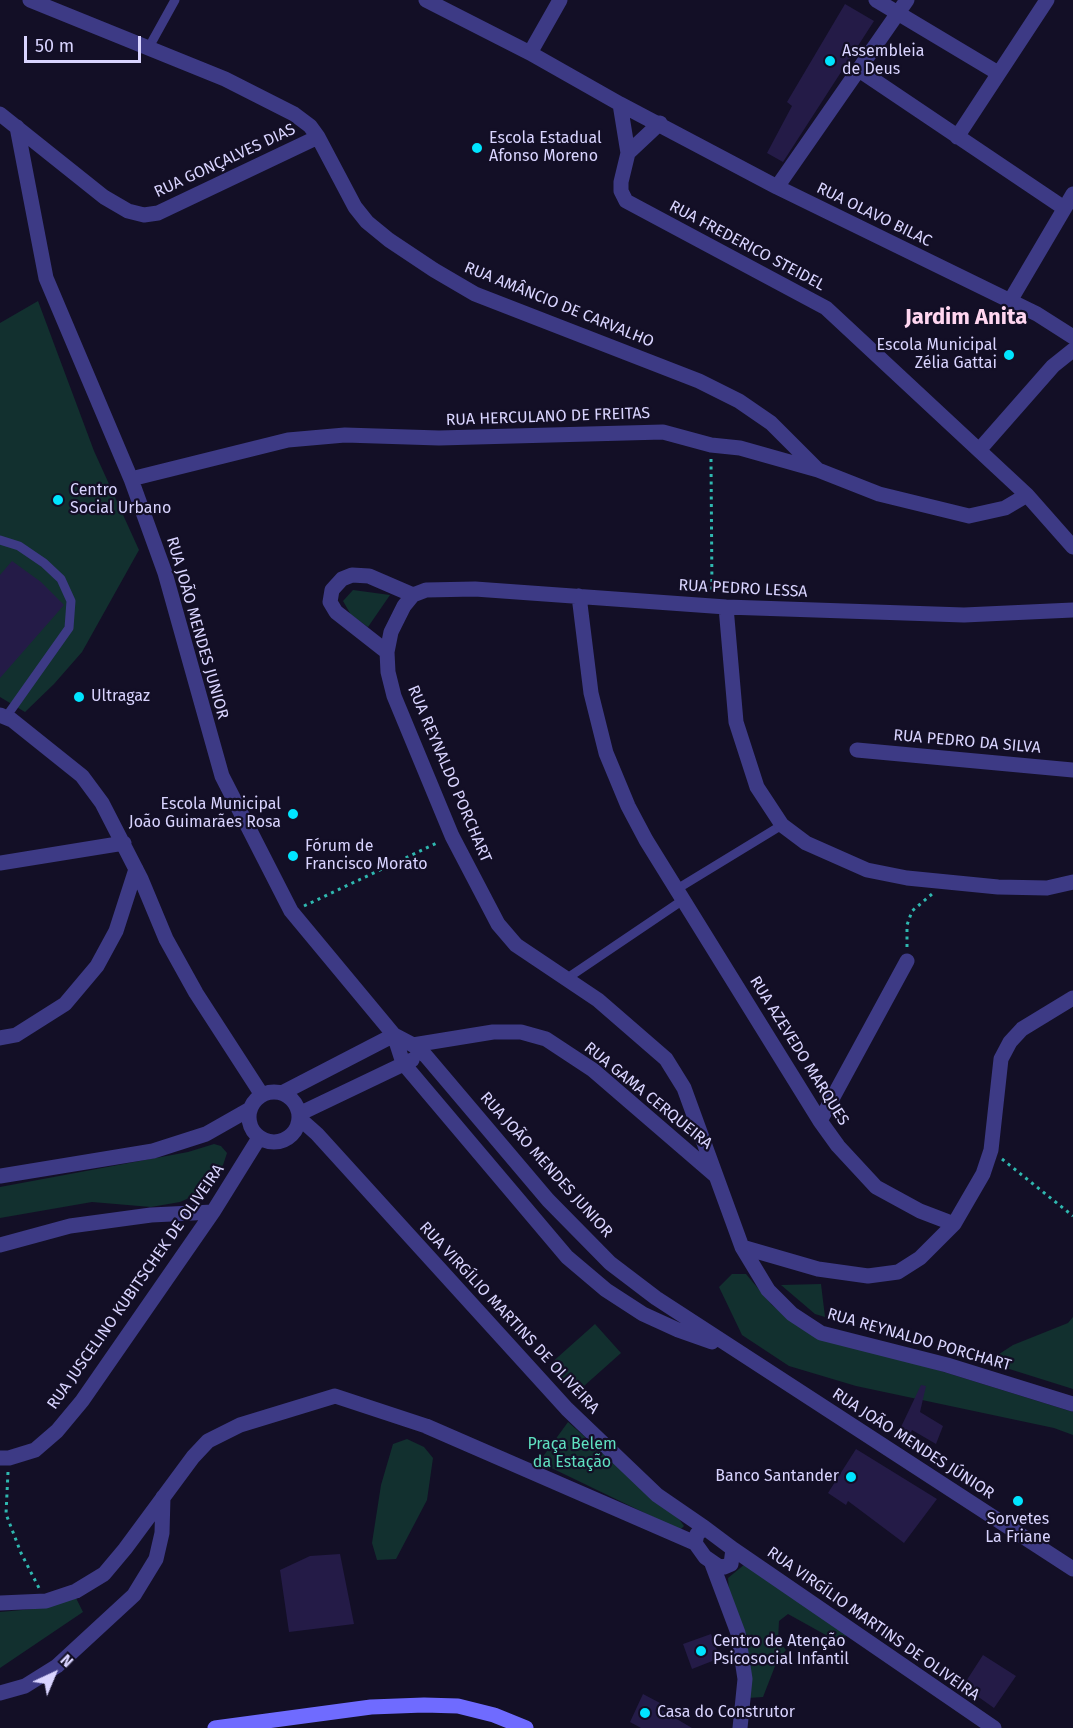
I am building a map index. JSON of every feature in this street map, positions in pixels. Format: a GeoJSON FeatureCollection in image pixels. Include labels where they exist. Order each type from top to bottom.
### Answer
{"type":"FeatureCollection","features":[{"type":"Feature","properties":{"kind":"main road"},"geometry":{"type":"LineString","coordinates":[[217,1728],[371,1707],[424,1705],[458,1706],[494,1715],[526,1728]]}},
{"type":"Feature","properties":{"kind":"street","name":"RUA AMÂNCIO DE CARVALHO"},"geometry":{"type":"LineString","coordinates":[[30,0],[225,79],[294,114],[310,126],[318,137],[355,207],[368,222],[434,270],[475,294],[699,381],[739,401],[771,423],[818,470]]}},
{"type":"Feature","properties":{"kind":"street","name":"RUA OLAVO BILAC"},"geometry":{"type":"LineString","coordinates":[[426,0],[530,53],[620,104],[660,123],[777,187],[1010,301],[1073,337]]}},
{"type":"Feature","properties":{"kind":"street"},"geometry":{"type":"LineString","coordinates":[[530,53],[560,0]]}},
{"type":"Feature","properties":{"kind":"street"},"geometry":{"type":"LineString","coordinates":[[876,0],[903,6],[998,73]]}},
{"type":"Feature","properties":{"kind":"street"},"geometry":{"type":"LineString","coordinates":[[957,137],[1047,0]]}},
{"type":"Feature","properties":{"kind":"street"},"geometry":{"type":"LineString","coordinates":[[777,187],[903,6]]}},
{"type":"Feature","properties":{"kind":"street"},"geometry":{"type":"LineString","coordinates":[[859,70],[1064,208]]}},
{"type":"Feature","properties":{"kind":"street","name":"RUA FREDERICO STEIDEL"},"geometry":{"type":"LineString","coordinates":[[620,104],[628,153],[621,191],[627,201],[826,308],[1028,495],[1073,547]]}},
{"type":"Feature","properties":{"kind":"street","name":"RUA GONÇALVES DIAS"},"geometry":{"type":"LineString","coordinates":[[0,114],[104,196],[128,211],[144,215],[158,213],[318,137]]}},
{"type":"Feature","properties":{"kind":"street"},"geometry":{"type":"LineString","coordinates":[[628,153],[660,123]]}},
{"type":"Feature","properties":{"kind":"street","name":"RUA JOÃO MENDES JUNIOR"},"geometry":{"type":"LineString","coordinates":[[17,127],[46,278],[131,479],[165,573],[222,776],[291,911],[394,1035],[403,1063],[567,1257],[606,1290],[644,1314],[678,1330],[733,1349]]}},
{"type":"Feature","properties":{"kind":"street"},"geometry":{"type":"LineString","coordinates":[[1010,301],[1073,194]]}},
{"type":"Feature","properties":{"kind":"street"},"geometry":{"type":"LineString","coordinates":[[980,449],[1053,366],[1073,350]]}},
{"type":"Feature","properties":{"kind":"street","name":"RUA HERCULANO DE FREITAS"},"geometry":{"type":"LineString","coordinates":[[131,479],[288,440],[345,435],[439,438],[663,432],[711,445],[740,448],[818,470],[879,494],[969,516],[1005,508],[1028,495]]}},
{"type":"Feature","properties":{"kind":"street"},"geometry":{"type":"LineString","coordinates":[[387,652],[336,612],[330,602],[332,590],[342,579],[352,575],[369,576],[413,595]]}},
{"type":"Feature","properties":{"kind":"street","name":"RUA PEDRO LESSA"},"geometry":{"type":"LineString","coordinates":[[413,595],[426,590],[476,589],[719,607],[964,615],[1073,610]]}},
{"type":"Feature","properties":{"kind":"street","name":"RUA REYNALDO PORCHART"},"geometry":{"type":"LineString","coordinates":[[413,595],[404,606],[391,632],[387,652],[388,672],[394,696],[452,836],[498,924],[516,945],[598,1000],[666,1059],[684,1088],[719,1178],[742,1247],[768,1290],[792,1314],[821,1333],[947,1365],[1073,1404]]}},
{"type":"Feature","properties":{"kind":"street","name":"RUA AZEVEDO MARQUES"},"geometry":{"type":"LineString","coordinates":[[579,596],[591,693],[606,753],[627,806],[680,895],[820,1121],[856,1167],[876,1187],[920,1211],[954,1224]]}},
{"type":"Feature","properties":{"kind":"street"},"geometry":{"type":"LineString","coordinates":[[719,607],[739,733],[757,787],[783,825],[806,843],[867,870],[950,883],[1047,888],[1073,882]]}},
{"type":"Feature","properties":{"kind":"street"},"geometry":{"type":"LineString","coordinates":[[4,719],[82,776],[102,803],[124,843],[166,939],[196,993],[262,1095]]}},
{"type":"Feature","properties":{"kind":"street","name":"RUA PEDRO DA SILVA"},"geometry":{"type":"LineString","coordinates":[[857,750],[1073,770]]}},
{"type":"Feature","properties":{"kind":"street"},"geometry":{"type":"LineString","coordinates":[[0,863],[124,843]]}},
{"type":"Feature","properties":{"kind":"street"},"geometry":{"type":"LineString","coordinates":[[0,1038],[16,1035],[65,1004],[97,966],[116,931],[136,869]]}},
{"type":"Feature","properties":{"kind":"street"},"geometry":{"type":"LineString","coordinates":[[820,1121],[907,961]]}},
{"type":"Feature","properties":{"kind":"street"},"geometry":{"type":"LineString","coordinates":[[742,1247],[818,1269],[868,1276],[898,1272],[920,1258],[954,1224],[983,1174],[991,1150],[1001,1059],[1010,1042],[1022,1029],[1073,998]]}},
{"type":"Feature","properties":{"kind":"street","name":"RUA GAMA CERQUEIRA"},"geometry":{"type":"LineString","coordinates":[[413,1045],[493,1032],[521,1032],[546,1039],[593,1070],[719,1178]]}},
{"type":"Feature","properties":{"kind":"street"},"geometry":{"type":"LineString","coordinates":[[0,1176],[153,1151],[206,1134],[250,1109],[262,1095],[282,1093],[394,1035]]}},
{"type":"Feature","properties":{"kind":"street","name":"RUA JOÃO MENDES JUNIOR"},"geometry":{"type":"LineString","coordinates":[[394,1035],[413,1045],[426,1056],[548,1200],[610,1263],[656,1298],[733,1349]]}},
{"type":"Feature","properties":{"kind":"street"},"geometry":{"type":"LineString","coordinates":[[299,1116],[403,1063],[426,1056]]}},
{"type":"Feature","properties":{"kind":"street"},"geometry":{"type":"LineString","coordinates":[[250,1109],[250,1125],[259,1138],[282,1142],[294,1132],[299,1116],[292,1100],[282,1093]]}},
{"type":"Feature","properties":{"kind":"street","name":"RUA VIRGÍLIO MARTINS DE OLIVEIRA"},"geometry":{"type":"LineString","coordinates":[[299,1116],[567,1409],[657,1495],[975,1723],[994,1728]]}},
{"type":"Feature","properties":{"kind":"street","name":"RUA JUSCELINO KUBITSCHEK DE OLIVEIRA"},"geometry":{"type":"LineString","coordinates":[[5,1458],[35,1450],[57,1431],[82,1401],[213,1212],[259,1138]]}},
{"type":"Feature","properties":{"kind":"street"},"geometry":{"type":"LineString","coordinates":[[0,1245],[70,1226],[151,1215],[213,1212]]}},
{"type":"Feature","properties":{"kind":"street","name":"RUA JOÃO MENDES JÚNIOR"},"geometry":{"type":"LineString","coordinates":[[733,1349],[1073,1569]]}},
{"type":"Feature","properties":{"kind":"street"},"geometry":{"type":"LineString","coordinates":[[0,1604],[46,1601],[76,1591],[104,1574],[208,1441],[240,1425],[335,1396],[426,1425],[695,1543],[711,1561],[738,1633],[745,1679],[740,1728]]}},
{"type":"Feature","properties":{"kind":"street"},"geometry":{"type":"LineString","coordinates":[[0,1693],[25,1686],[57,1666],[134,1595],[156,1559],[162,1533],[163,1497]]}},
{"type":"Feature","properties":{"kind":"street"},"geometry":{"type":"LineString","coordinates":[[695,1543],[697,1533],[705,1528]]}},
{"type":"Feature","properties":{"kind":"street"},"geometry":{"type":"LineString","coordinates":[[711,1561],[724,1567],[731,1564],[733,1549]]}},
{"type":"Feature","properties":{"kind":"lane"},"geometry":{"type":"LineString","coordinates":[[149,47],[175,0]]}},
{"type":"Feature","properties":{"kind":"lane"},"geometry":{"type":"LineString","coordinates":[[0,540],[19,546],[44,563],[61,579],[71,600],[69,627],[4,719]]}},
{"type":"Feature","properties":{"kind":"lane"},"geometry":{"type":"LineString","coordinates":[[566,979],[680,895],[783,825]]}},
{"type":"Feature","properties":{"kind":"path"},"geometry":{"type":"LineString","coordinates":[[711,445],[719,607]]}},
{"type":"Feature","properties":{"kind":"path"},"geometry":{"type":"LineString","coordinates":[[291,911],[452,836]]}},
{"type":"Feature","properties":{"kind":"path"},"geometry":{"type":"LineString","coordinates":[[907,961],[908,925],[912,912],[939,888],[950,883]]}},
{"type":"Feature","properties":{"kind":"path"},"geometry":{"type":"LineString","coordinates":[[991,1150],[1073,1216]]}},
{"type":"Feature","properties":{"kind":"path"},"geometry":{"type":"LineString","coordinates":[[5,1458],[6,1514],[21,1553],[46,1601]]}},
{"type":"Feature","properties":{"kind":"green space","name":"Centro Social Urbano"},"geometry":{"type":"Polygon","coordinates":[[[38,301],[94,451],[139,550],[82,652],[25,712],[0,697],[0,323],[38,301]]]}},
{"type":"Feature","properties":{"kind":"green space"},"geometry":{"type":"Polygon","coordinates":[[[353,590],[390,595],[368,627],[351,615],[343,601],[353,590]]]}},
{"type":"Feature","properties":{"kind":"green space"},"geometry":{"type":"Polygon","coordinates":[[[214,1144],[221,1146],[227,1153],[223,1165],[198,1194],[180,1202],[151,1207],[92,1202],[0,1218],[0,1187],[188,1152],[214,1144]]]}},
{"type":"Feature","properties":{"kind":"green space"},"geometry":{"type":"Polygon","coordinates":[[[732,1274],[746,1274],[772,1305],[799,1327],[1073,1412],[1073,1435],[1054,1428],[856,1386],[789,1366],[742,1335],[719,1287],[732,1274]]]}},
{"type":"Feature","properties":{"kind":"green space"},"geometry":{"type":"Polygon","coordinates":[[[821,1284],[825,1317],[815,1314],[781,1285],[821,1284]]]}},
{"type":"Feature","properties":{"kind":"green space"},"geometry":{"type":"Polygon","coordinates":[[[1073,1317],[1073,1389],[987,1362],[1013,1345],[1068,1323],[1073,1317]]]}},
{"type":"Feature","properties":{"kind":"green space"},"geometry":{"type":"Polygon","coordinates":[[[595,1324],[621,1353],[575,1394],[549,1365],[595,1324]]]}},
{"type":"Feature","properties":{"kind":"green space","name":"Praça Belem da Estação"},"geometry":{"type":"Polygon","coordinates":[[[568,1422],[679,1519],[684,1526],[680,1530],[539,1462],[568,1422]]]}},
{"type":"Feature","properties":{"kind":"green space"},"geometry":{"type":"Polygon","coordinates":[[[407,1439],[424,1447],[433,1458],[427,1500],[396,1559],[377,1560],[372,1543],[381,1485],[393,1444],[407,1439]]]}},
{"type":"Feature","properties":{"kind":"green space"},"geometry":{"type":"Polygon","coordinates":[[[745,1564],[847,1633],[842,1644],[788,1614],[779,1621],[778,1640],[786,1650],[777,1661],[763,1697],[748,1698],[729,1592],[728,1578],[745,1564]]]}},
{"type":"Feature","properties":{"kind":"green space"},"geometry":{"type":"Polygon","coordinates":[[[76,1598],[83,1612],[0,1668],[0,1612],[33,1609],[76,1598]]]}},
{"type":"Feature","properties":{"kind":"building","name":"Assembleia de Deus"},"geometry":{"type":"Polygon","coordinates":[[[845,4],[874,21],[783,162],[767,153],[792,106],[787,102],[845,4]]]}},
{"type":"Feature","properties":{"kind":"building"},"geometry":{"type":"Polygon","coordinates":[[[12,561],[41,582],[64,605],[0,678],[0,575],[12,561]]]}},
{"type":"Feature","properties":{"kind":"building"},"geometry":{"type":"Polygon","coordinates":[[[921,1385],[926,1386],[920,1412],[943,1426],[936,1444],[912,1430],[910,1434],[901,1427],[921,1385]]]}},
{"type":"Feature","properties":{"kind":"building"},"geometry":{"type":"Polygon","coordinates":[[[856,1449],[937,1499],[904,1543],[848,1501],[846,1505],[828,1493],[856,1449]]]}},
{"type":"Feature","properties":{"kind":"building"},"geometry":{"type":"Polygon","coordinates":[[[340,1554],[354,1624],[289,1632],[280,1570],[310,1556],[340,1554]]]}},
{"type":"Feature","properties":{"kind":"building","name":"Centro de Atenção Psicosocial Infantil"},"geometry":{"type":"Polygon","coordinates":[[[711,1634],[720,1658],[692,1669],[683,1644],[711,1634]]]}},
{"type":"Feature","properties":{"kind":"building"},"geometry":{"type":"Polygon","coordinates":[[[983,1655],[1016,1676],[994,1708],[963,1686],[983,1655]]]}},
{"type":"Feature","properties":{"kind":"building"},"geometry":{"type":"Polygon","coordinates":[[[643,1694],[660,1703],[658,1708],[692,1728],[641,1728],[630,1722],[643,1694]]]}},
{"type":"Feature","properties":{"kind":"place","name":"Assembleia de Deus"},"geometry":{"type":"Point","coordinates":[830,61]}},
{"type":"Feature","properties":{"kind":"place","name":"Escola Estadual Afonso Moreno"},"geometry":{"type":"Point","coordinates":[477,148]}},
{"type":"Feature","properties":{"kind":"place","name":"Escola Municipal Zélia Gattai"},"geometry":{"type":"Point","coordinates":[1009,355]}},
{"type":"Feature","properties":{"kind":"place","name":"Centro Social Urbano"},"geometry":{"type":"Point","coordinates":[58,500]}},
{"type":"Feature","properties":{"kind":"place","name":"Ultragaz"},"geometry":{"type":"Point","coordinates":[79,697]}},
{"type":"Feature","properties":{"kind":"place","name":"Escola Municipal João Guimarães Rosa"},"geometry":{"type":"Point","coordinates":[293,814]}},
{"type":"Feature","properties":{"kind":"place","name":"Fórum de Francisco Morato"},"geometry":{"type":"Point","coordinates":[293,856]}},
{"type":"Feature","properties":{"kind":"place","name":"Banco Santander"},"geometry":{"type":"Point","coordinates":[851,1477]}},
{"type":"Feature","properties":{"kind":"place","name":"Sorvetes La Friane"},"geometry":{"type":"Point","coordinates":[1018,1501]}},
{"type":"Feature","properties":{"kind":"place","name":"Centro de Atenção Psicosocial Infantil"},"geometry":{"type":"Point","coordinates":[701,1651]}},
{"type":"Feature","properties":{"kind":"place","name":"Casa do Construtor"},"geometry":{"type":"Point","coordinates":[645,1713]}},
{"type":"Feature","properties":{"kind":"district","name":"Jardim Anita"},"geometry":{"type":"Point","coordinates":[966,318]}}]}
